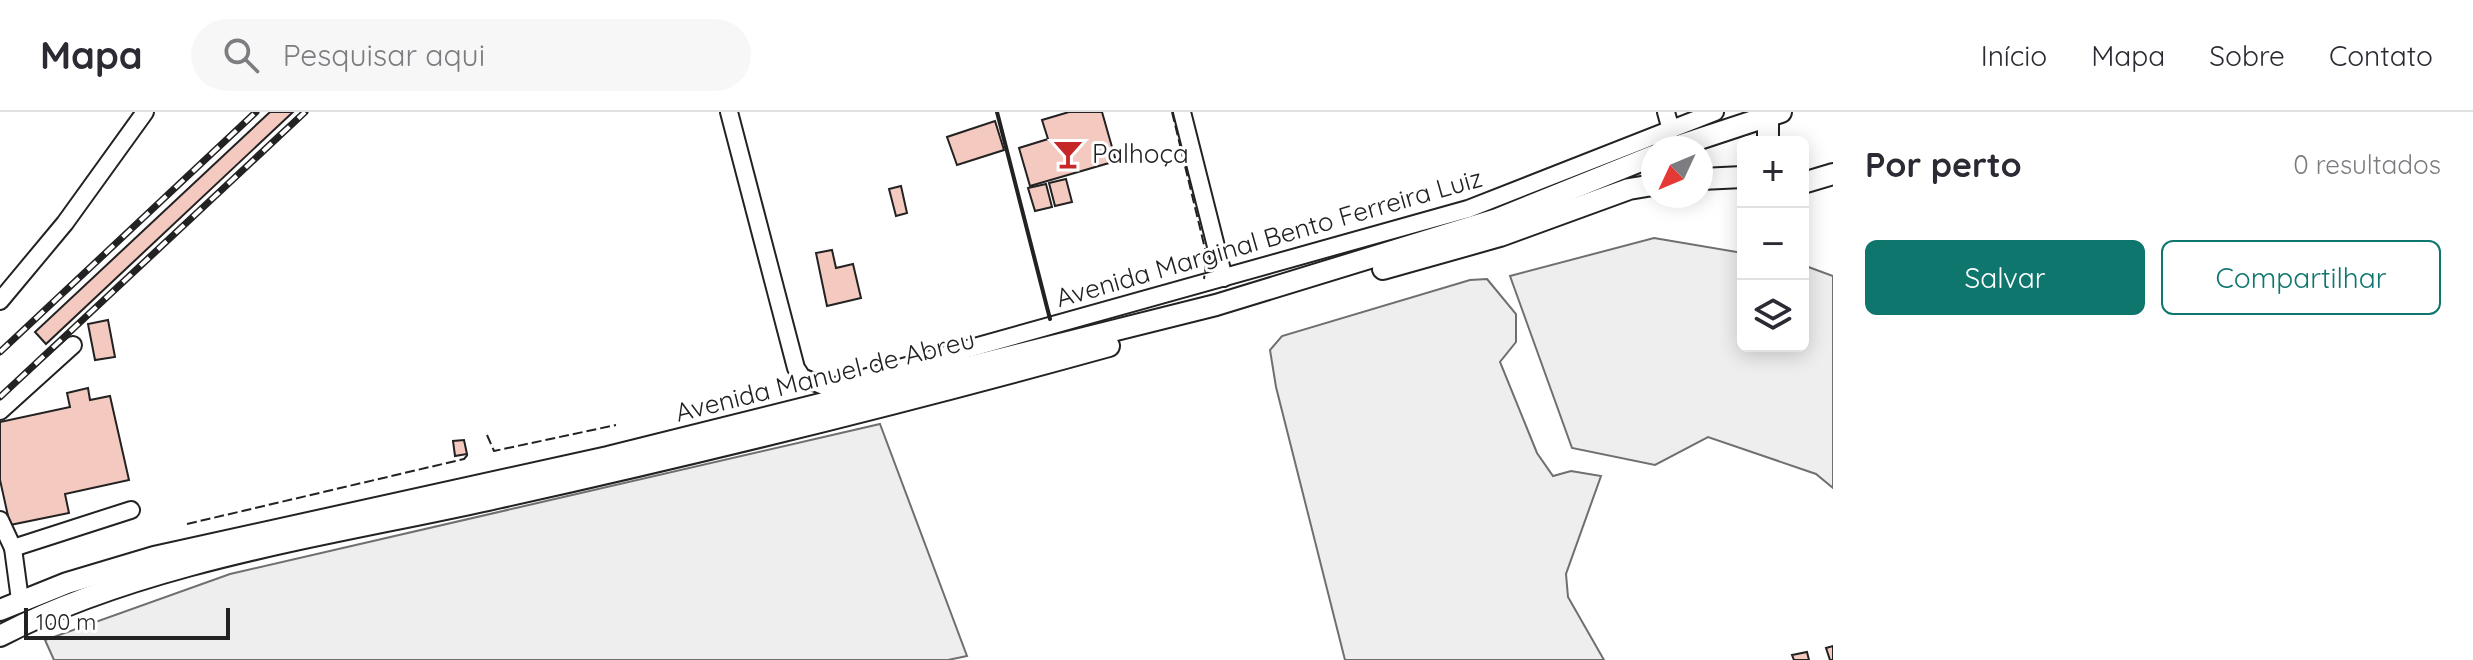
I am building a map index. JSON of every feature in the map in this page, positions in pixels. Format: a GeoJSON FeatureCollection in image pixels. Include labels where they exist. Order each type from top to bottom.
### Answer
{"type":"FeatureCollection","features":[{"type":"Feature","properties":{"kind":"main road"},"geometry":{"type":"LineString","coordinates":[[1683,136],[1772,113],[1769,136]]}},
{"type":"Feature","properties":{"kind":"main road","name":"Avenida Manuel de Abreu"},"geometry":{"type":"LineString","coordinates":[[0,610],[20,600],[154,557],[608,457],[1230,301],[1497,219],[1641,161]]}},
{"type":"Feature","properties":{"kind":"main road"},"geometry":{"type":"LineString","coordinates":[[1809,181],[1833,174]]}},
{"type":"Feature","properties":{"kind":"main road"},"geometry":{"type":"LineString","coordinates":[[1713,178],[1737,177]]}},
{"type":"Feature","properties":{"kind":"main road","name":"Avenida Manuel de Abreu"},"geometry":{"type":"LineString","coordinates":[[0,636],[34,618],[189,566],[608,474],[896,405],[1485,241],[1583,203],[1641,188]]}},
{"type":"Feature","properties":{"kind":"street"},"geometry":{"type":"LineString","coordinates":[[0,301],[65,223],[145,112]]}},
{"type":"Feature","properties":{"kind":"street","name":"Avenida Marginal Bento Ferreira Luiz"},"geometry":{"type":"LineString","coordinates":[[729,112],[796,368],[802,377],[828,388],[1468,209],[1641,149]]}},
{"type":"Feature","properties":{"kind":"street"},"geometry":{"type":"LineString","coordinates":[[1182,112],[1224,278]]}},
{"type":"Feature","properties":{"kind":"street"},"geometry":{"type":"LineString","coordinates":[[1666,112],[1670,136]]}},
{"type":"Feature","properties":{"kind":"street","name":"Avenida Marginal Bento Ferreira Luiz"},"geometry":{"type":"LineString","coordinates":[[1676,136],[1715,112]]}},
{"type":"Feature","properties":{"kind":"street"},"geometry":{"type":"LineString","coordinates":[[0,411],[73,345]]}},
{"type":"Feature","properties":{"kind":"street"},"geometry":{"type":"LineString","coordinates":[[13,548],[131,510]]}},
{"type":"Feature","properties":{"kind":"street"},"geometry":{"type":"LineString","coordinates":[[0,520],[13,548],[20,600]]}},
{"type":"Feature","properties":{"kind":"shaded area"},"geometry":{"type":"Polygon","coordinates":[[[1654,238],[1737,252],[1737,352],[1809,352],[1809,267],[1833,276],[1833,488],[1816,474],[1708,437],[1655,465],[1572,448],[1510,276],[1654,238]]]}},
{"type":"Feature","properties":{"kind":"shaded area"},"geometry":{"type":"Polygon","coordinates":[[[1487,279],[1516,314],[1516,342],[1500,362],[1537,453],[1553,476],[1571,471],[1601,476],[1566,574],[1568,597],[1604,660],[1345,660],[1276,387],[1270,350],[1282,336],[1470,280],[1487,279]]]}},
{"type":"Feature","properties":{"kind":"shaded area"},"geometry":{"type":"Polygon","coordinates":[[[880,424],[967,656],[948,660],[54,660],[45,640],[230,574],[880,424]]]}},
{"type":"Feature","properties":{"kind":"building"},"geometry":{"type":"Polygon","coordinates":[[[270,112],[293,112],[46,344],[35,332],[270,112]]]}},
{"type":"Feature","properties":{"kind":"building","name":"Palhoça"},"geometry":{"type":"Polygon","coordinates":[[[1069,112],[1102,112],[1116,161],[1030,186],[1019,148],[1048,139],[1042,120],[1069,112]]]}},
{"type":"Feature","properties":{"kind":"building"},"geometry":{"type":"Polygon","coordinates":[[[995,121],[1004,150],[957,165],[947,137],[995,121]]]}},
{"type":"Feature","properties":{"kind":"building"},"geometry":{"type":"Polygon","coordinates":[[[1066,179],[1072,202],[1055,206],[1049,183],[1066,179]]]}},
{"type":"Feature","properties":{"kind":"building"},"geometry":{"type":"Polygon","coordinates":[[[1046,184],[1052,207],[1035,211],[1028,188],[1046,184]]]}},
{"type":"Feature","properties":{"kind":"building"},"geometry":{"type":"Polygon","coordinates":[[[901,186],[907,213],[896,216],[889,189],[901,186]]]}},
{"type":"Feature","properties":{"kind":"building"},"geometry":{"type":"Polygon","coordinates":[[[832,250],[836,268],[853,264],[861,298],[827,306],[816,253],[832,250]]]}},
{"type":"Feature","properties":{"kind":"building"},"geometry":{"type":"Polygon","coordinates":[[[108,320],[115,357],[95,360],[88,324],[108,320]]]}},
{"type":"Feature","properties":{"kind":"building"},"geometry":{"type":"Polygon","coordinates":[[[88,388],[90,400],[110,396],[129,480],[65,494],[69,513],[10,525],[0,480],[0,422],[70,407],[67,393],[88,388]]]}},
{"type":"Feature","properties":{"kind":"building"},"geometry":{"type":"Polygon","coordinates":[[[464,440],[467,454],[455,456],[453,441],[464,440]]]}},
{"type":"Feature","properties":{"kind":"building"},"geometry":{"type":"Polygon","coordinates":[[[1833,646],[1833,660],[1830,660],[1826,648],[1833,646]]]}},
{"type":"Feature","properties":{"kind":"building"},"geometry":{"type":"Polygon","coordinates":[[[1807,652],[1809,660],[1794,660],[1792,655],[1807,652]]]}},
{"type":"Feature","properties":{"kind":"railway"},"geometry":{"type":"LineString","coordinates":[[0,352],[256,112]]}},
{"type":"Feature","properties":{"kind":"railway"},"geometry":{"type":"LineString","coordinates":[[0,397],[305,112]]}},
{"type":"Feature","properties":{"kind":"fence"},"geometry":{"type":"LineString","coordinates":[[1172,112],[1207,257],[1204,279]]}},
{"type":"Feature","properties":{"kind":"fence"},"geometry":{"type":"LineString","coordinates":[[487,435],[494,451],[616,425]]}},
{"type":"Feature","properties":{"kind":"fence"},"geometry":{"type":"LineString","coordinates":[[187,524],[464,459],[469,453]]}},
{"type":"Feature","properties":{"kind":"wall"},"geometry":{"type":"LineString","coordinates":[[997,112],[1050,319]]}},
{"type":"Feature","properties":{"kind":"place","name":"Palhoça"},"geometry":{"type":"Point","coordinates":[1068,154]}}]}
